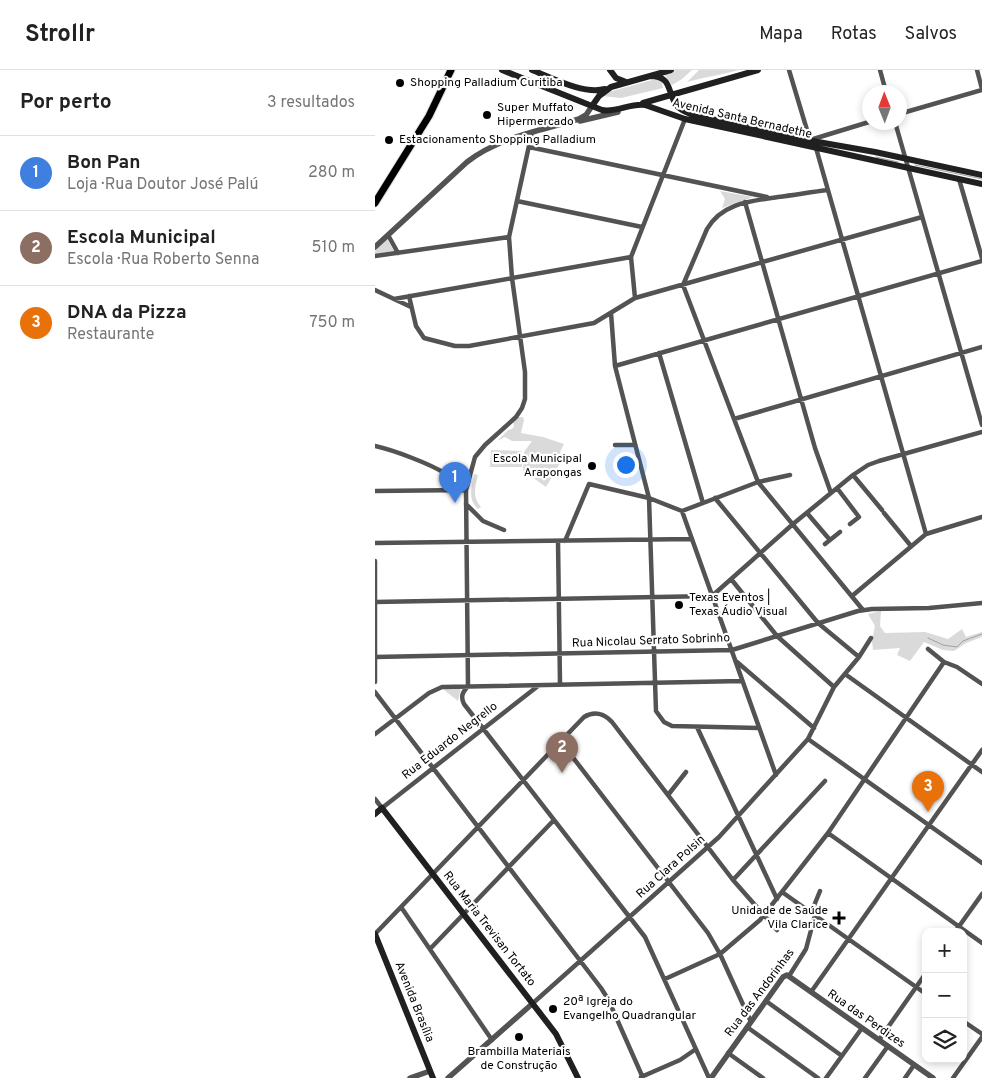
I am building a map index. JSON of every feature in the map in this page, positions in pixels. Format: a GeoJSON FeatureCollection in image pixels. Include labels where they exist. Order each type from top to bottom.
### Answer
{"type":"FeatureCollection","features":[{"type":"Feature","properties":{"kind":"main road"},"geometry":{"type":"LineString","coordinates":[[375,203],[429,116],[451,70]]}},
{"type":"Feature","properties":{"kind":"main road","name":"Avenida Santa Bernadethe"},"geometry":{"type":"LineString","coordinates":[[502,70],[608,111],[639,104],[685,119],[982,184]]}},
{"type":"Feature","properties":{"kind":"main road"},"geometry":{"type":"LineString","coordinates":[[532,70],[591,91],[597,91],[671,70]]}},
{"type":"Feature","properties":{"kind":"main road"},"geometry":{"type":"LineString","coordinates":[[639,104],[758,70]]}},
{"type":"Feature","properties":{"kind":"main road"},"geometry":{"type":"LineString","coordinates":[[611,72],[611,87]]}},
{"type":"Feature","properties":{"kind":"main road"},"geometry":{"type":"LineString","coordinates":[[611,72],[616,78],[627,83]]}},
{"type":"Feature","properties":{"kind":"main road","name":"Avenida Santa Bernadethe"},"geometry":{"type":"LineString","coordinates":[[650,76],[661,77],[666,82],[679,108],[693,115],[982,175]]}},
{"type":"Feature","properties":{"kind":"main road"},"geometry":{"type":"LineString","coordinates":[[592,106],[599,96],[611,87]]}},
{"type":"Feature","properties":{"kind":"main road","name":"Rua Eduardo Negrello"},"geometry":{"type":"LineString","coordinates":[[375,814],[382,808]]}},
{"type":"Feature","properties":{"kind":"main road","name":"Rua Maria Trevisan Tortato"},"geometry":{"type":"LineString","coordinates":[[382,808],[561,1042],[578,1078]]}},
{"type":"Feature","properties":{"kind":"main road","name":"Avenida Brasília"},"geometry":{"type":"LineString","coordinates":[[375,934],[433,1078]]}},
{"type":"Feature","properties":{"kind":"street"},"geometry":{"type":"LineString","coordinates":[[789,70],[810,140],[862,124]]}},
{"type":"Feature","properties":{"kind":"street"},"geometry":{"type":"LineString","coordinates":[[880,70],[884,85]]}},
{"type":"Feature","properties":{"kind":"street"},"geometry":{"type":"LineString","coordinates":[[907,112],[982,89],[977,70]]}},
{"type":"Feature","properties":{"kind":"street"},"geometry":{"type":"LineString","coordinates":[[563,124],[619,112],[639,104]]}},
{"type":"Feature","properties":{"kind":"street"},"geometry":{"type":"LineString","coordinates":[[375,247],[473,157],[492,145],[583,117],[592,106]]}},
{"type":"Feature","properties":{"kind":"street"},"geometry":{"type":"LineString","coordinates":[[635,298],[631,256],[685,119]]}},
{"type":"Feature","properties":{"kind":"street"},"geometry":{"type":"LineString","coordinates":[[897,130],[982,425]]}},
{"type":"Feature","properties":{"kind":"street"},"geometry":{"type":"LineString","coordinates":[[532,132],[509,237],[512,278],[526,386],[524,404],[515,416],[475,457],[466,490],[468,686],[462,695],[463,701],[648,942],[710,1078]]}},
{"type":"Feature","properties":{"kind":"street"},"geometry":{"type":"LineString","coordinates":[[830,134],[833,145]]}},
{"type":"Feature","properties":{"kind":"street"},"geometry":{"type":"LineString","coordinates":[[529,147],[771,198]]}},
{"type":"Feature","properties":{"kind":"street"},"geometry":{"type":"LineString","coordinates":[[816,148],[925,534]]}},
{"type":"Feature","properties":{"kind":"street"},"geometry":{"type":"LineString","coordinates":[[615,366],[982,259],[959,179]]}},
{"type":"Feature","properties":{"kind":"street"},"geometry":{"type":"LineString","coordinates":[[828,190],[745,202],[729,208],[711,222],[683,285],[758,482],[863,610]]}},
{"type":"Feature","properties":{"kind":"street"},"geometry":{"type":"LineString","coordinates":[[517,201],[642,227]]}},
{"type":"Feature","properties":{"kind":"street"},"geometry":{"type":"LineString","coordinates":[[745,202],[815,448],[831,493]]}},
{"type":"Feature","properties":{"kind":"street"},"geometry":{"type":"LineString","coordinates":[[409,296],[418,331],[424,338],[463,347],[594,323],[635,298],[922,217]]}},
{"type":"Feature","properties":{"kind":"street"},"geometry":{"type":"LineString","coordinates":[[388,235],[398,253]]}},
{"type":"Feature","properties":{"kind":"street"},"geometry":{"type":"LineString","coordinates":[[375,256],[509,237]]}},
{"type":"Feature","properties":{"kind":"street"},"geometry":{"type":"LineString","coordinates":[[394,299],[631,256]]}},
{"type":"Feature","properties":{"kind":"street"},"geometry":{"type":"LineString","coordinates":[[375,290],[411,307]]}},
{"type":"Feature","properties":{"kind":"street"},"geometry":{"type":"LineString","coordinates":[[611,313],[615,366],[649,498],[654,682],[655,706],[658,716],[668,725],[759,728]]}},
{"type":"Feature","properties":{"kind":"street"},"geometry":{"type":"LineString","coordinates":[[734,419],[982,347]]}},
{"type":"Feature","properties":{"kind":"street"},"geometry":{"type":"LineString","coordinates":[[659,353],[703,503]]}},
{"type":"Feature","properties":{"kind":"street"},"geometry":{"type":"LineString","coordinates":[[375,602],[712,596],[793,524],[853,475],[873,463],[982,432]]}},
{"type":"Feature","properties":{"kind":"street"},"geometry":{"type":"LineString","coordinates":[[615,445],[635,445]]}},
{"type":"Feature","properties":{"kind":"street"},"geometry":{"type":"LineString","coordinates":[[375,446],[397,452],[442,472],[458,490]]}},
{"type":"Feature","properties":{"kind":"street"},"geometry":{"type":"LineString","coordinates":[[617,460],[640,463]]}},
{"type":"Feature","properties":{"kind":"street"},"geometry":{"type":"LineString","coordinates":[[565,541],[589,484],[649,498],[682,511],[758,482],[790,475]]}},
{"type":"Feature","properties":{"kind":"street"},"geometry":{"type":"LineString","coordinates":[[853,475],[911,546]]}},
{"type":"Feature","properties":{"kind":"street"},"geometry":{"type":"LineString","coordinates":[[837,488],[859,516],[850,524]]}},
{"type":"Feature","properties":{"kind":"street"},"geometry":{"type":"LineString","coordinates":[[375,491],[466,490]]}},
{"type":"Feature","properties":{"kind":"street"},"geometry":{"type":"LineString","coordinates":[[715,498],[818,623],[859,657]]}},
{"type":"Feature","properties":{"kind":"street"},"geometry":{"type":"LineString","coordinates":[[467,504],[483,521],[504,530]]}},
{"type":"Feature","properties":{"kind":"street"},"geometry":{"type":"LineString","coordinates":[[682,511],[776,775]]}},
{"type":"Feature","properties":{"kind":"street"},"geometry":{"type":"LineString","coordinates":[[807,513],[827,542],[840,532]]}},
{"type":"Feature","properties":{"kind":"street"},"geometry":{"type":"LineString","coordinates":[[852,596],[925,534],[982,517]]}},
{"type":"Feature","properties":{"kind":"street"},"geometry":{"type":"LineString","coordinates":[[375,543],[692,539]]}},
{"type":"Feature","properties":{"kind":"street"},"geometry":{"type":"LineString","coordinates":[[558,541],[560,684]]}},
{"type":"Feature","properties":{"kind":"street"},"geometry":{"type":"LineString","coordinates":[[375,561],[375,682]]}},
{"type":"Feature","properties":{"kind":"street"},"geometry":{"type":"LineString","coordinates":[[731,579],[777,636],[834,687]]}},
{"type":"Feature","properties":{"kind":"street","name":"Rua Nicolau Serrato Sobrinho"},"geometry":{"type":"LineString","coordinates":[[375,657],[731,650],[863,610],[929,608],[982,603]]}},
{"type":"Feature","properties":{"kind":"street","name":"Rua Clara Polsin"},"geometry":{"type":"LineString","coordinates":[[448,1078],[708,848],[808,740],[834,687],[859,657],[871,638]]}},
{"type":"Feature","properties":{"kind":"street"},"geometry":{"type":"LineString","coordinates":[[928,649],[944,662],[957,667],[982,684]]}},
{"type":"Feature","properties":{"kind":"street"},"geometry":{"type":"LineString","coordinates":[[735,661],[814,728]]}},
{"type":"Feature","properties":{"kind":"street"},"geometry":{"type":"LineString","coordinates":[[665,978],[720,954],[764,916],[828,834],[863,779],[944,662]]}},
{"type":"Feature","properties":{"kind":"street"},"geometry":{"type":"LineString","coordinates":[[845,674],[982,772]]}},
{"type":"Feature","properties":{"kind":"street"},"geometry":{"type":"LineString","coordinates":[[375,734],[437,688],[742,681]]}},
{"type":"Feature","properties":{"kind":"street","name":"Rua Eduardo Negrello"},"geometry":{"type":"LineString","coordinates":[[382,808],[539,685]]}},
{"type":"Feature","properties":{"kind":"street"},"geometry":{"type":"LineString","coordinates":[[375,692],[608,999],[642,1078],[680,1060],[696,1049]]}},
{"type":"Feature","properties":{"kind":"street"},"geometry":{"type":"LineString","coordinates":[[375,934],[584,717],[592,714],[600,714],[612,722],[733,880],[777,930]]}},
{"type":"Feature","properties":{"kind":"street"},"geometry":{"type":"LineString","coordinates":[[697,727],[777,899]]}},
{"type":"Feature","properties":{"kind":"street"},"geometry":{"type":"LineString","coordinates":[[808,740],[982,863]]}},
{"type":"Feature","properties":{"kind":"street"},"geometry":{"type":"LineString","coordinates":[[561,742],[708,933],[720,954],[749,1025],[818,1078]]}},
{"type":"Feature","properties":{"kind":"street"},"geometry":{"type":"LineString","coordinates":[[811,992],[982,750]]}},
{"type":"Feature","properties":{"kind":"street"},"geometry":{"type":"LineString","coordinates":[[668,795],[686,772]]}},
{"type":"Feature","properties":{"kind":"street"},"geometry":{"type":"LineString","coordinates":[[733,880],[825,781]]}},
{"type":"Feature","properties":{"kind":"street","name":"Rua Maria Trevisan Tortato"},"geometry":{"type":"LineString","coordinates":[[375,799],[382,808]]}},
{"type":"Feature","properties":{"kind":"street"},"geometry":{"type":"LineString","coordinates":[[430,949],[555,820]]}},
{"type":"Feature","properties":{"kind":"street"},"geometry":{"type":"LineString","coordinates":[[828,834],[982,943]]}},
{"type":"Feature","properties":{"kind":"street","name":"Rua das Andorinhas"},"geometry":{"type":"LineString","coordinates":[[710,1078],[783,977],[789,976],[806,949],[820,891]]}},
{"type":"Feature","properties":{"kind":"street"},"geometry":{"type":"LineString","coordinates":[[782,892],[922,991]]}},
{"type":"Feature","properties":{"kind":"street"},"geometry":{"type":"LineString","coordinates":[[959,927],[982,894]]}},
{"type":"Feature","properties":{"kind":"street"},"geometry":{"type":"LineString","coordinates":[[401,907],[492,1040]]}},
{"type":"Feature","properties":{"kind":"street","name":"Rua das Perdizes"},"geometry":{"type":"LineString","coordinates":[[789,976],[933,1078]]}},
{"type":"Feature","properties":{"kind":"street"},"geometry":{"type":"LineString","coordinates":[[879,1040],[922,979]]}},
{"type":"Feature","properties":{"kind":"street"},"geometry":{"type":"LineString","coordinates":[[766,1001],[842,1056]]}},
{"type":"Feature","properties":{"kind":"street"},"geometry":{"type":"LineString","coordinates":[[953,1078],[982,1036],[967,1023]]}},
{"type":"Feature","properties":{"kind":"street"},"geometry":{"type":"LineString","coordinates":[[826,1078],[862,1028]]}},
{"type":"Feature","properties":{"kind":"street"},"geometry":{"type":"LineString","coordinates":[[865,1078],[888,1046]]}},
{"type":"Feature","properties":{"kind":"street"},"geometry":{"type":"LineString","coordinates":[[729,1053],[763,1078]]}},
{"type":"Feature","properties":{"kind":"street"},"geometry":{"type":"LineString","coordinates":[[905,1078],[914,1065]]}},
{"type":"Feature","properties":{"kind":"street"},"geometry":{"type":"LineString","coordinates":[[411,1078],[430,1071]]}},
{"type":"Feature","properties":{"kind":"shaded area"},"geometry":{"type":"Polygon","coordinates":[[[676,70],[692,70],[672,85],[664,74],[676,70]]]}},
{"type":"Feature","properties":{"kind":"shaded area"},"geometry":{"type":"Polygon","coordinates":[[[699,70],[739,70],[687,82],[699,70]]]}},
{"type":"Feature","properties":{"kind":"shaded area"},"geometry":{"type":"Polygon","coordinates":[[[656,79],[662,82],[663,88],[621,98],[602,96],[605,93],[656,79]]]}},
{"type":"Feature","properties":{"kind":"shaded area"},"geometry":{"type":"Polygon","coordinates":[[[720,191],[753,197],[722,208],[725,199],[720,191]]]}},
{"type":"Feature","properties":{"kind":"shaded area"},"geometry":{"type":"Polygon","coordinates":[[[387,239],[394,251],[375,254],[375,251],[387,239]]]}},
{"type":"Feature","properties":{"kind":"shaded area"},"geometry":{"type":"Polygon","coordinates":[[[517,417],[523,417],[524,420],[521,433],[543,437],[564,444],[560,452],[563,458],[546,487],[527,470],[523,471],[524,452],[532,441],[512,441],[505,437],[497,441],[508,430],[512,429],[514,426],[513,422],[517,417]]]}},
{"type":"Feature","properties":{"kind":"shaded area"},"geometry":{"type":"Polygon","coordinates":[[[491,450],[522,451],[522,467],[490,467],[491,450]]]}},
{"type":"Feature","properties":{"kind":"shaded area"},"geometry":{"type":"Polygon","coordinates":[[[474,474],[478,475],[475,492],[476,499],[481,507],[478,509],[471,497],[474,474]]]}},
{"type":"Feature","properties":{"kind":"shaded area"},"geometry":{"type":"Polygon","coordinates":[[[881,611],[880,626],[885,633],[925,632],[948,639],[962,629],[966,637],[982,632],[982,637],[966,643],[954,651],[943,650],[924,642],[910,661],[897,655],[900,648],[873,650],[872,641],[875,626],[868,614],[881,611]]]}},
{"type":"Feature","properties":{"kind":"shaded area"},"geometry":{"type":"Polygon","coordinates":[[[461,688],[458,701],[443,689],[461,688]]]}},
{"type":"Feature","properties":{"kind":"waterway"},"geometry":{"type":"LineString","coordinates":[[876,157],[898,162]]}},
{"type":"Feature","properties":{"kind":"waterway"},"geometry":{"type":"LineString","coordinates":[[915,165],[982,179]]}},
{"type":"Feature","properties":{"kind":"waterway"},"geometry":{"type":"LineString","coordinates":[[928,638],[943,645],[957,647],[963,641],[982,634]]}},
{"type":"Feature","properties":{"kind":"place","name":"Shopping Palladium Curitiba"},"geometry":{"type":"Point","coordinates":[400,83]}},
{"type":"Feature","properties":{"kind":"place","name":"Super Muffato Hipermercado"},"geometry":{"type":"Point","coordinates":[487,115]}},
{"type":"Feature","properties":{"kind":"place","name":"Estacionamento Shopping Palladium"},"geometry":{"type":"Point","coordinates":[389,140]}},
{"type":"Feature","properties":{"kind":"place","name":"Escola Municipal Arapongas"},"geometry":{"type":"Point","coordinates":[592,466]}},
{"type":"Feature","properties":{"kind":"place","name":"Bon Pan"},"geometry":{"type":"Point","coordinates":[455,503]}},
{"type":"Feature","properties":{"kind":"place","name":"Texas Eventos | Texas Áudio Visual"},"geometry":{"type":"Point","coordinates":[679,605]}},
{"type":"Feature","properties":{"kind":"place","name":"Escola Municipal"},"geometry":{"type":"Point","coordinates":[562,773]}},
{"type":"Feature","properties":{"kind":"place","name":"DNA da Pizza"},"geometry":{"type":"Point","coordinates":[928,812]}},
{"type":"Feature","properties":{"kind":"place","name":"Unidade de Saúde Vila Clarice"},"geometry":{"type":"Point","coordinates":[839,918]}},
{"type":"Feature","properties":{"kind":"place","name":"20ª Igreja do Evangelho Quadrangular"},"geometry":{"type":"Point","coordinates":[553,1009]}},
{"type":"Feature","properties":{"kind":"place","name":"Brambilla Materiais de Construção"},"geometry":{"type":"Point","coordinates":[519,1037]}}]}
